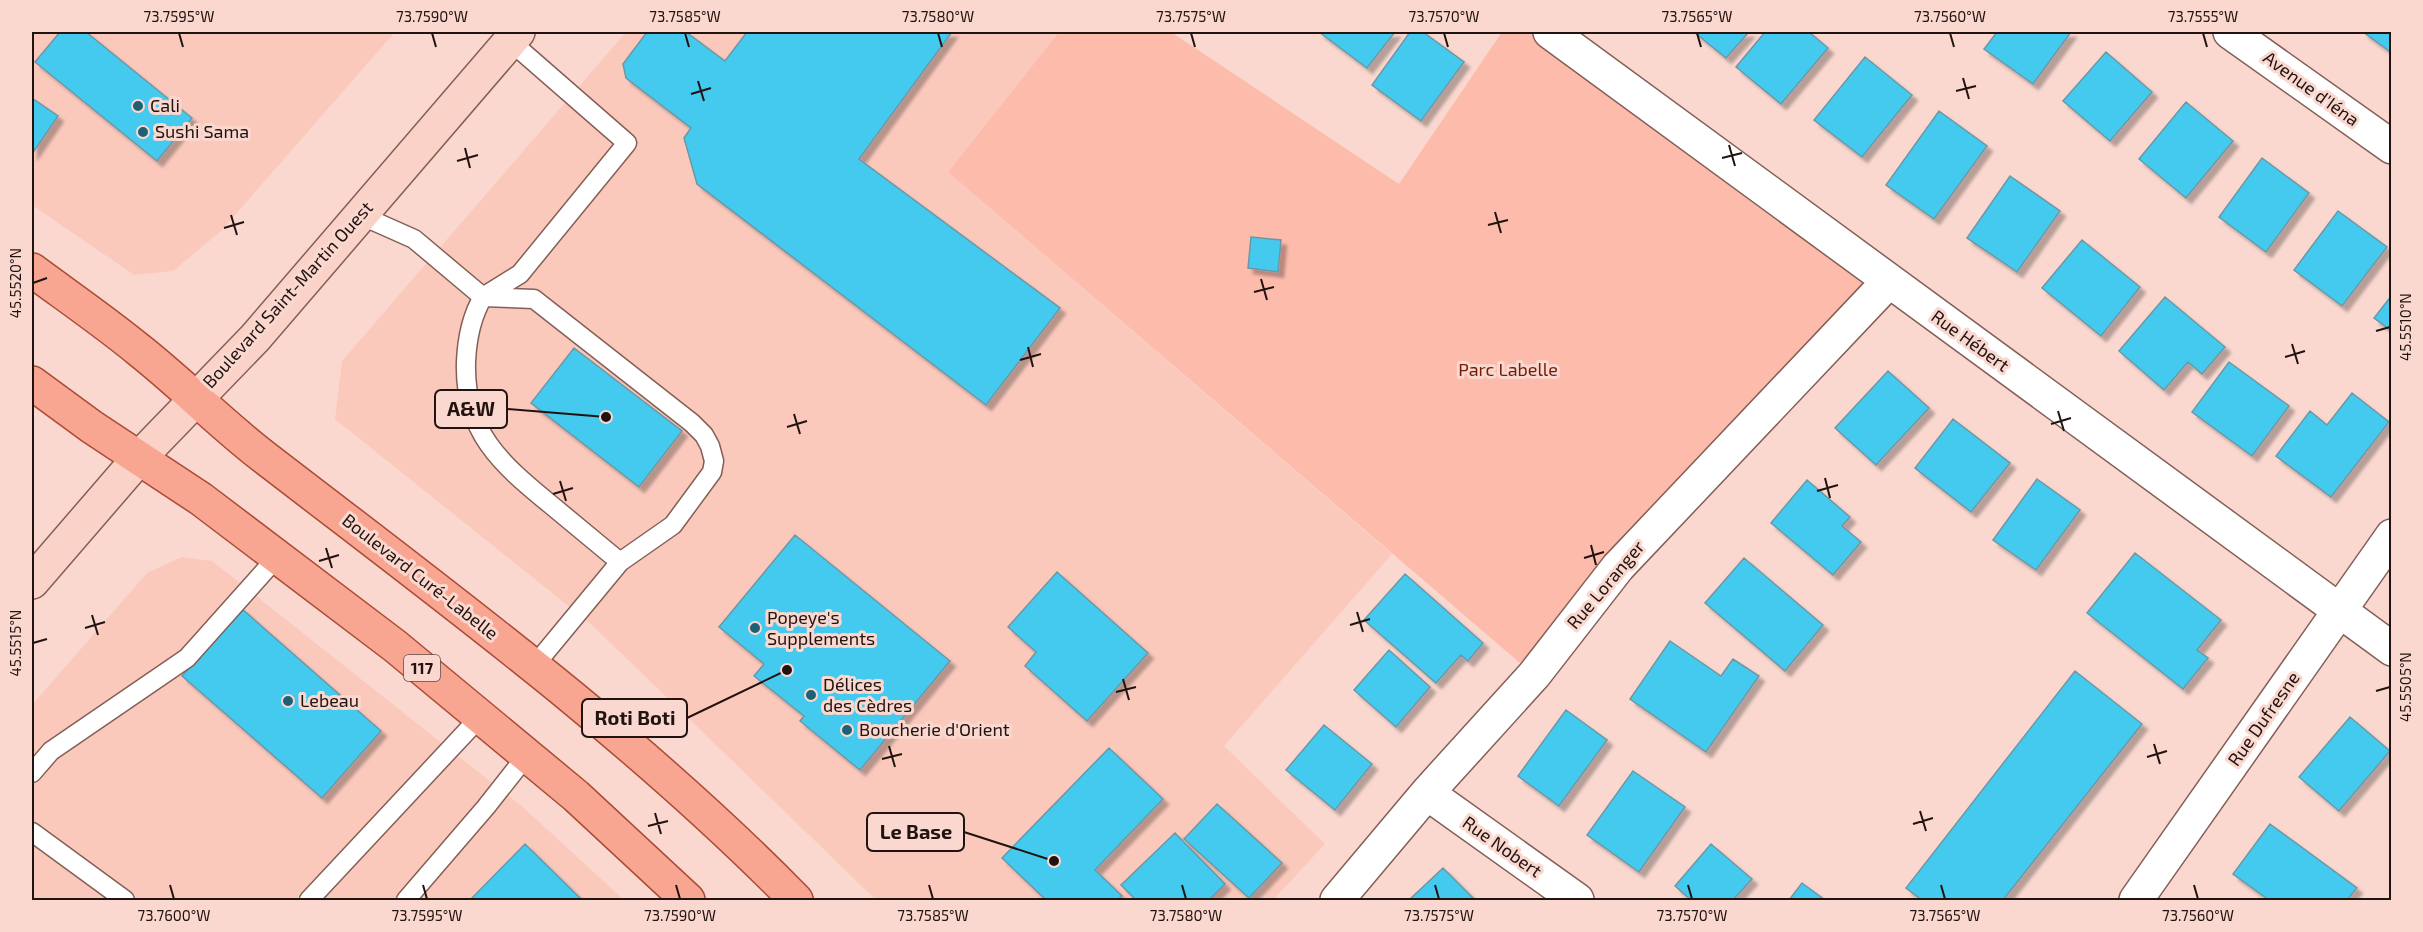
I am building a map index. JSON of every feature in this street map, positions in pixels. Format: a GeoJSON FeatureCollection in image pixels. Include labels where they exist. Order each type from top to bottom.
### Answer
{"type":"FeatureCollection","features":[{"type":"Feature","properties":{"kind":"main road","name":"Boulevard Saint-Martin Ouest"},"geometry":{"type":"LineString","coordinates":[[32,582],[139,458],[255,338],[514,36]]}},
{"type":"Feature","properties":{"kind":"main road","name":"Boulevard Curé-Labelle"},"geometry":{"type":"LineString","coordinates":[[32,270],[140,351],[249,445],[534,666],[647,761],[796,900]]}},
{"type":"Feature","properties":{"kind":"main road","name":"117"},"geometry":{"type":"LineString","coordinates":[[32,383],[201,499],[278,556],[527,754],[688,900]]}},
{"type":"Feature","properties":{"kind":"street","name":"Rue Hébert"},"geometry":{"type":"LineString","coordinates":[[1550,32],[2391,649]]}},
{"type":"Feature","properties":{"kind":"street","name":"Avenue d'Iéna"},"geometry":{"type":"LineString","coordinates":[[2230,32],[2391,147]]}},
{"type":"Feature","properties":{"kind":"street","name":"Rue Loranger"},"geometry":{"type":"LineString","coordinates":[[1337,900],[1427,793],[1534,675],[1618,567],[1889,281]]}},
{"type":"Feature","properties":{"kind":"street","name":"Rue Dufresne"},"geometry":{"type":"LineString","coordinates":[[2136,900],[2391,536]]}},
{"type":"Feature","properties":{"kind":"street","name":"Rue Nobert"},"geometry":{"type":"LineString","coordinates":[[1427,793],[1577,900]]}},
{"type":"Feature","properties":{"kind":"lane"},"geometry":{"type":"LineString","coordinates":[[514,36],[627,143],[520,274],[483,297],[471,322],[466,375],[474,417],[483,437],[498,459],[516,477],[620,562]]}},
{"type":"Feature","properties":{"kind":"lane"},"geometry":{"type":"LineString","coordinates":[[360,215],[414,239],[483,297],[534,299],[692,423],[704,435],[710,446],[714,461],[712,472],[673,525],[620,562],[534,666]]}},
{"type":"Feature","properties":{"kind":"lane"},"geometry":{"type":"LineString","coordinates":[[32,773],[51,752],[187,658],[278,556]]}},
{"type":"Feature","properties":{"kind":"lane"},"geometry":{"type":"LineString","coordinates":[[309,900],[481,716]]}},
{"type":"Feature","properties":{"kind":"lane"},"geometry":{"type":"LineString","coordinates":[[406,900],[486,807],[527,754]]}},
{"type":"Feature","properties":{"kind":"lane"},"geometry":{"type":"LineString","coordinates":[[32,832],[125,900]]}},
{"type":"Feature","properties":{"kind":"shaded area"},"geometry":{"type":"Polygon","coordinates":[[[32,32],[395,32],[221,231],[173,271],[134,275],[32,205],[32,32]]]}},
{"type":"Feature","properties":{"kind":"shaded area"},"geometry":{"type":"Polygon","coordinates":[[[626,32],[1059,32],[948,172],[1392,554],[1224,746],[1325,844],[1273,900],[876,900],[591,624],[335,419],[342,361],[626,32]]]}},
{"type":"Feature","properties":{"kind":"shaded area"},"geometry":{"type":"Polygon","coordinates":[[[182,557],[212,561],[525,809],[624,900],[32,900],[32,705],[147,573],[182,557]]]}},
{"type":"Feature","properties":{"kind":"green space","name":"Parc Labelle"},"geometry":{"type":"Polygon","coordinates":[[[1059,32],[1171,32],[1399,184],[1502,32],[1550,32],[1889,281],[1534,675],[948,172],[1059,32]]]}},
{"type":"Feature","properties":{"kind":"building"},"geometry":{"type":"Polygon","coordinates":[[[60,32],[86,32],[192,118],[157,161],[35,62],[60,32]]]}},
{"type":"Feature","properties":{"kind":"building"},"geometry":{"type":"Polygon","coordinates":[[[647,32],[686,32],[725,61],[747,32],[952,32],[859,159],[1060,308],[986,405],[697,184],[684,138],[691,128],[626,78],[623,64],[647,32]]]}},
{"type":"Feature","properties":{"kind":"building"},"geometry":{"type":"Polygon","coordinates":[[[1319,32],[1395,32],[1367,68],[1319,32]]]}},
{"type":"Feature","properties":{"kind":"building"},"geometry":{"type":"Polygon","coordinates":[[[1410,32],[1423,32],[1464,62],[1421,121],[1372,85],[1410,32]]]}},
{"type":"Feature","properties":{"kind":"building"},"geometry":{"type":"Polygon","coordinates":[[[1694,32],[1749,32],[1726,58],[1694,32]]]}},
{"type":"Feature","properties":{"kind":"building"},"geometry":{"type":"Polygon","coordinates":[[[1765,32],[1809,32],[1828,48],[1781,104],[1736,67],[1765,32]]]}},
{"type":"Feature","properties":{"kind":"building"},"geometry":{"type":"Polygon","coordinates":[[[1997,32],[2071,32],[2033,84],[1984,49],[1997,32]]]}},
{"type":"Feature","properties":{"kind":"building"},"geometry":{"type":"Polygon","coordinates":[[[2363,32],[2392,32],[2392,53],[2363,32]]]}},
{"type":"Feature","properties":{"kind":"building"},"geometry":{"type":"Polygon","coordinates":[[[2106,52],[2152,92],[2110,141],[2063,101],[2106,52]]]}},
{"type":"Feature","properties":{"kind":"building"},"geometry":{"type":"Polygon","coordinates":[[[1865,57],[1912,95],[1862,157],[1814,120],[1865,57]]]}},
{"type":"Feature","properties":{"kind":"building"},"geometry":{"type":"Polygon","coordinates":[[[32,98],[58,116],[32,154],[32,98]]]}},
{"type":"Feature","properties":{"kind":"building"},"geometry":{"type":"Polygon","coordinates":[[[2186,102],[2233,141],[2186,198],[2139,159],[2186,102]]]}},
{"type":"Feature","properties":{"kind":"building"},"geometry":{"type":"Polygon","coordinates":[[[1939,111],[1987,146],[1934,219],[1886,185],[1939,111]]]}},
{"type":"Feature","properties":{"kind":"building"},"geometry":{"type":"Polygon","coordinates":[[[2262,158],[2309,193],[2266,252],[2219,217],[2262,158]]]}},
{"type":"Feature","properties":{"kind":"building"},"geometry":{"type":"Polygon","coordinates":[[[2010,176],[2060,211],[2017,272],[1967,238],[2010,176]]]}},
{"type":"Feature","properties":{"kind":"building"},"geometry":{"type":"Polygon","coordinates":[[[2338,211],[2387,247],[2342,306],[2294,270],[2338,211]]]}},
{"type":"Feature","properties":{"kind":"building"},"geometry":{"type":"Polygon","coordinates":[[[1251,237],[1281,240],[1278,272],[1248,268],[1251,237]]]}},
{"type":"Feature","properties":{"kind":"building"},"geometry":{"type":"Polygon","coordinates":[[[2082,240],[2140,287],[2101,336],[2042,288],[2082,240]]]}},
{"type":"Feature","properties":{"kind":"building"},"geometry":{"type":"Polygon","coordinates":[[[2392,295],[2392,331],[2374,318],[2392,295]]]}},
{"type":"Feature","properties":{"kind":"building"},"geometry":{"type":"Polygon","coordinates":[[[2165,297],[2225,347],[2202,374],[2188,362],[2164,390],[2119,351],[2165,297]]]}},
{"type":"Feature","properties":{"kind":"building"},"geometry":{"type":"Polygon","coordinates":[[[574,348],[682,431],[639,487],[531,403],[574,348]]]}},
{"type":"Feature","properties":{"kind":"building"},"geometry":{"type":"Polygon","coordinates":[[[2229,362],[2289,406],[2252,456],[2192,412],[2229,362]]]}},
{"type":"Feature","properties":{"kind":"building"},"geometry":{"type":"Polygon","coordinates":[[[1888,371],[1929,408],[1876,465],[1835,428],[1888,371]]]}},
{"type":"Feature","properties":{"kind":"building"},"geometry":{"type":"Polygon","coordinates":[[[2352,393],[2389,422],[2331,497],[2276,456],[2310,411],[2327,425],[2352,393]]]}},
{"type":"Feature","properties":{"kind":"building"},"geometry":{"type":"Polygon","coordinates":[[[1953,419],[2010,463],[1971,512],[1915,468],[1953,419]]]}},
{"type":"Feature","properties":{"kind":"building"},"geometry":{"type":"Polygon","coordinates":[[[2037,479],[2080,510],[2036,570],[1993,540],[2037,479]]]}},
{"type":"Feature","properties":{"kind":"building"},"geometry":{"type":"Polygon","coordinates":[[[1807,480],[1850,517],[1842,526],[1861,542],[1833,575],[1771,523],[1807,480]]]}},
{"type":"Feature","properties":{"kind":"building"},"geometry":{"type":"Polygon","coordinates":[[[795,535],[950,661],[860,770],[800,721],[804,716],[754,676],[764,664],[719,627],[795,535]]]}},
{"type":"Feature","properties":{"kind":"building"},"geometry":{"type":"Polygon","coordinates":[[[2135,553],[2221,620],[2197,650],[2208,658],[2183,689],[2087,613],[2135,553]]]}},
{"type":"Feature","properties":{"kind":"building"},"geometry":{"type":"Polygon","coordinates":[[[1744,558],[1823,625],[1785,671],[1705,603],[1744,558]]]}},
{"type":"Feature","properties":{"kind":"building"},"geometry":{"type":"Polygon","coordinates":[[[1057,572],[1148,653],[1087,721],[1025,666],[1036,652],[1008,627],[1057,572]]]}},
{"type":"Feature","properties":{"kind":"building"},"geometry":{"type":"Polygon","coordinates":[[[1405,574],[1483,643],[1468,661],[1461,655],[1436,683],[1364,620],[1405,574]]]}},
{"type":"Feature","properties":{"kind":"building"},"geometry":{"type":"Polygon","coordinates":[[[241,608],[381,731],[322,798],[182,676],[241,608]]]}},
{"type":"Feature","properties":{"kind":"building"},"geometry":{"type":"Polygon","coordinates":[[[1670,641],[1721,676],[1733,659],[1759,676],[1706,752],[1630,699],[1670,641]]]}},
{"type":"Feature","properties":{"kind":"building"},"geometry":{"type":"Polygon","coordinates":[[[1389,650],[1430,687],[1396,727],[1354,690],[1389,650]]]}},
{"type":"Feature","properties":{"kind":"building"},"geometry":{"type":"Polygon","coordinates":[[[2075,671],[2142,724],[2003,900],[1922,900],[1906,888],[2075,671]]]}},
{"type":"Feature","properties":{"kind":"building"},"geometry":{"type":"Polygon","coordinates":[[[1566,710],[1607,740],[1559,806],[1518,776],[1566,710]]]}},
{"type":"Feature","properties":{"kind":"building"},"geometry":{"type":"Polygon","coordinates":[[[2350,717],[2390,751],[2339,811],[2299,777],[2350,717]]]}},
{"type":"Feature","properties":{"kind":"building"},"geometry":{"type":"Polygon","coordinates":[[[1324,725],[1372,764],[1335,810],[1286,770],[1324,725]]]}},
{"type":"Feature","properties":{"kind":"building"},"geometry":{"type":"Polygon","coordinates":[[[1109,748],[1163,799],[1095,870],[1122,896],[1117,900],[1046,900],[1002,858],[1109,748]]]}},
{"type":"Feature","properties":{"kind":"building"},"geometry":{"type":"Polygon","coordinates":[[[1633,771],[1685,807],[1639,872],[1587,835],[1633,771]]]}},
{"type":"Feature","properties":{"kind":"building"},"geometry":{"type":"Polygon","coordinates":[[[1217,804],[1282,863],[1249,898],[1184,839],[1217,804]]]}},
{"type":"Feature","properties":{"kind":"building"},"geometry":{"type":"Polygon","coordinates":[[[2270,824],[2357,888],[2347,900],[2269,900],[2233,874],[2270,824]]]}},
{"type":"Feature","properties":{"kind":"building"},"geometry":{"type":"Polygon","coordinates":[[[1175,833],[1225,884],[1209,900],[1136,900],[1121,885],[1175,833]]]}},
{"type":"Feature","properties":{"kind":"building"},"geometry":{"type":"Polygon","coordinates":[[[525,844],[582,900],[470,900],[525,844]]]}},
{"type":"Feature","properties":{"kind":"building"},"geometry":{"type":"Polygon","coordinates":[[[1711,844],[1752,879],[1733,900],[1691,900],[1675,886],[1711,844]]]}},
{"type":"Feature","properties":{"kind":"building"},"geometry":{"type":"Polygon","coordinates":[[[1443,868],[1475,900],[1409,900],[1443,868]]]}},
{"type":"Feature","properties":{"kind":"building"},"geometry":{"type":"Polygon","coordinates":[[[1802,883],[1825,900],[1789,900],[1802,883]]]}},
{"type":"Feature","properties":{"kind":"place","name":"Cali"},"geometry":{"type":"Point","coordinates":[138,106]}},
{"type":"Feature","properties":{"kind":"place","name":"Sushi Sama"},"geometry":{"type":"Point","coordinates":[143,132]}},
{"type":"Feature","properties":{"kind":"place","name":"A&W"},"geometry":{"type":"Point","coordinates":[606,417]}},
{"type":"Feature","properties":{"kind":"place","name":"Popeye's Supplements"},"geometry":{"type":"Point","coordinates":[755,628]}},
{"type":"Feature","properties":{"kind":"place","name":"Roti Boti"},"geometry":{"type":"Point","coordinates":[787,670]}},
{"type":"Feature","properties":{"kind":"place","name":"Délices des Cèdres"},"geometry":{"type":"Point","coordinates":[811,695]}},
{"type":"Feature","properties":{"kind":"place","name":"Lebeau"},"geometry":{"type":"Point","coordinates":[288,701]}},
{"type":"Feature","properties":{"kind":"place","name":"Boucherie d'Orient"},"geometry":{"type":"Point","coordinates":[847,730]}},
{"type":"Feature","properties":{"kind":"place","name":"Le Base"},"geometry":{"type":"Point","coordinates":[1054,861]}}]}
